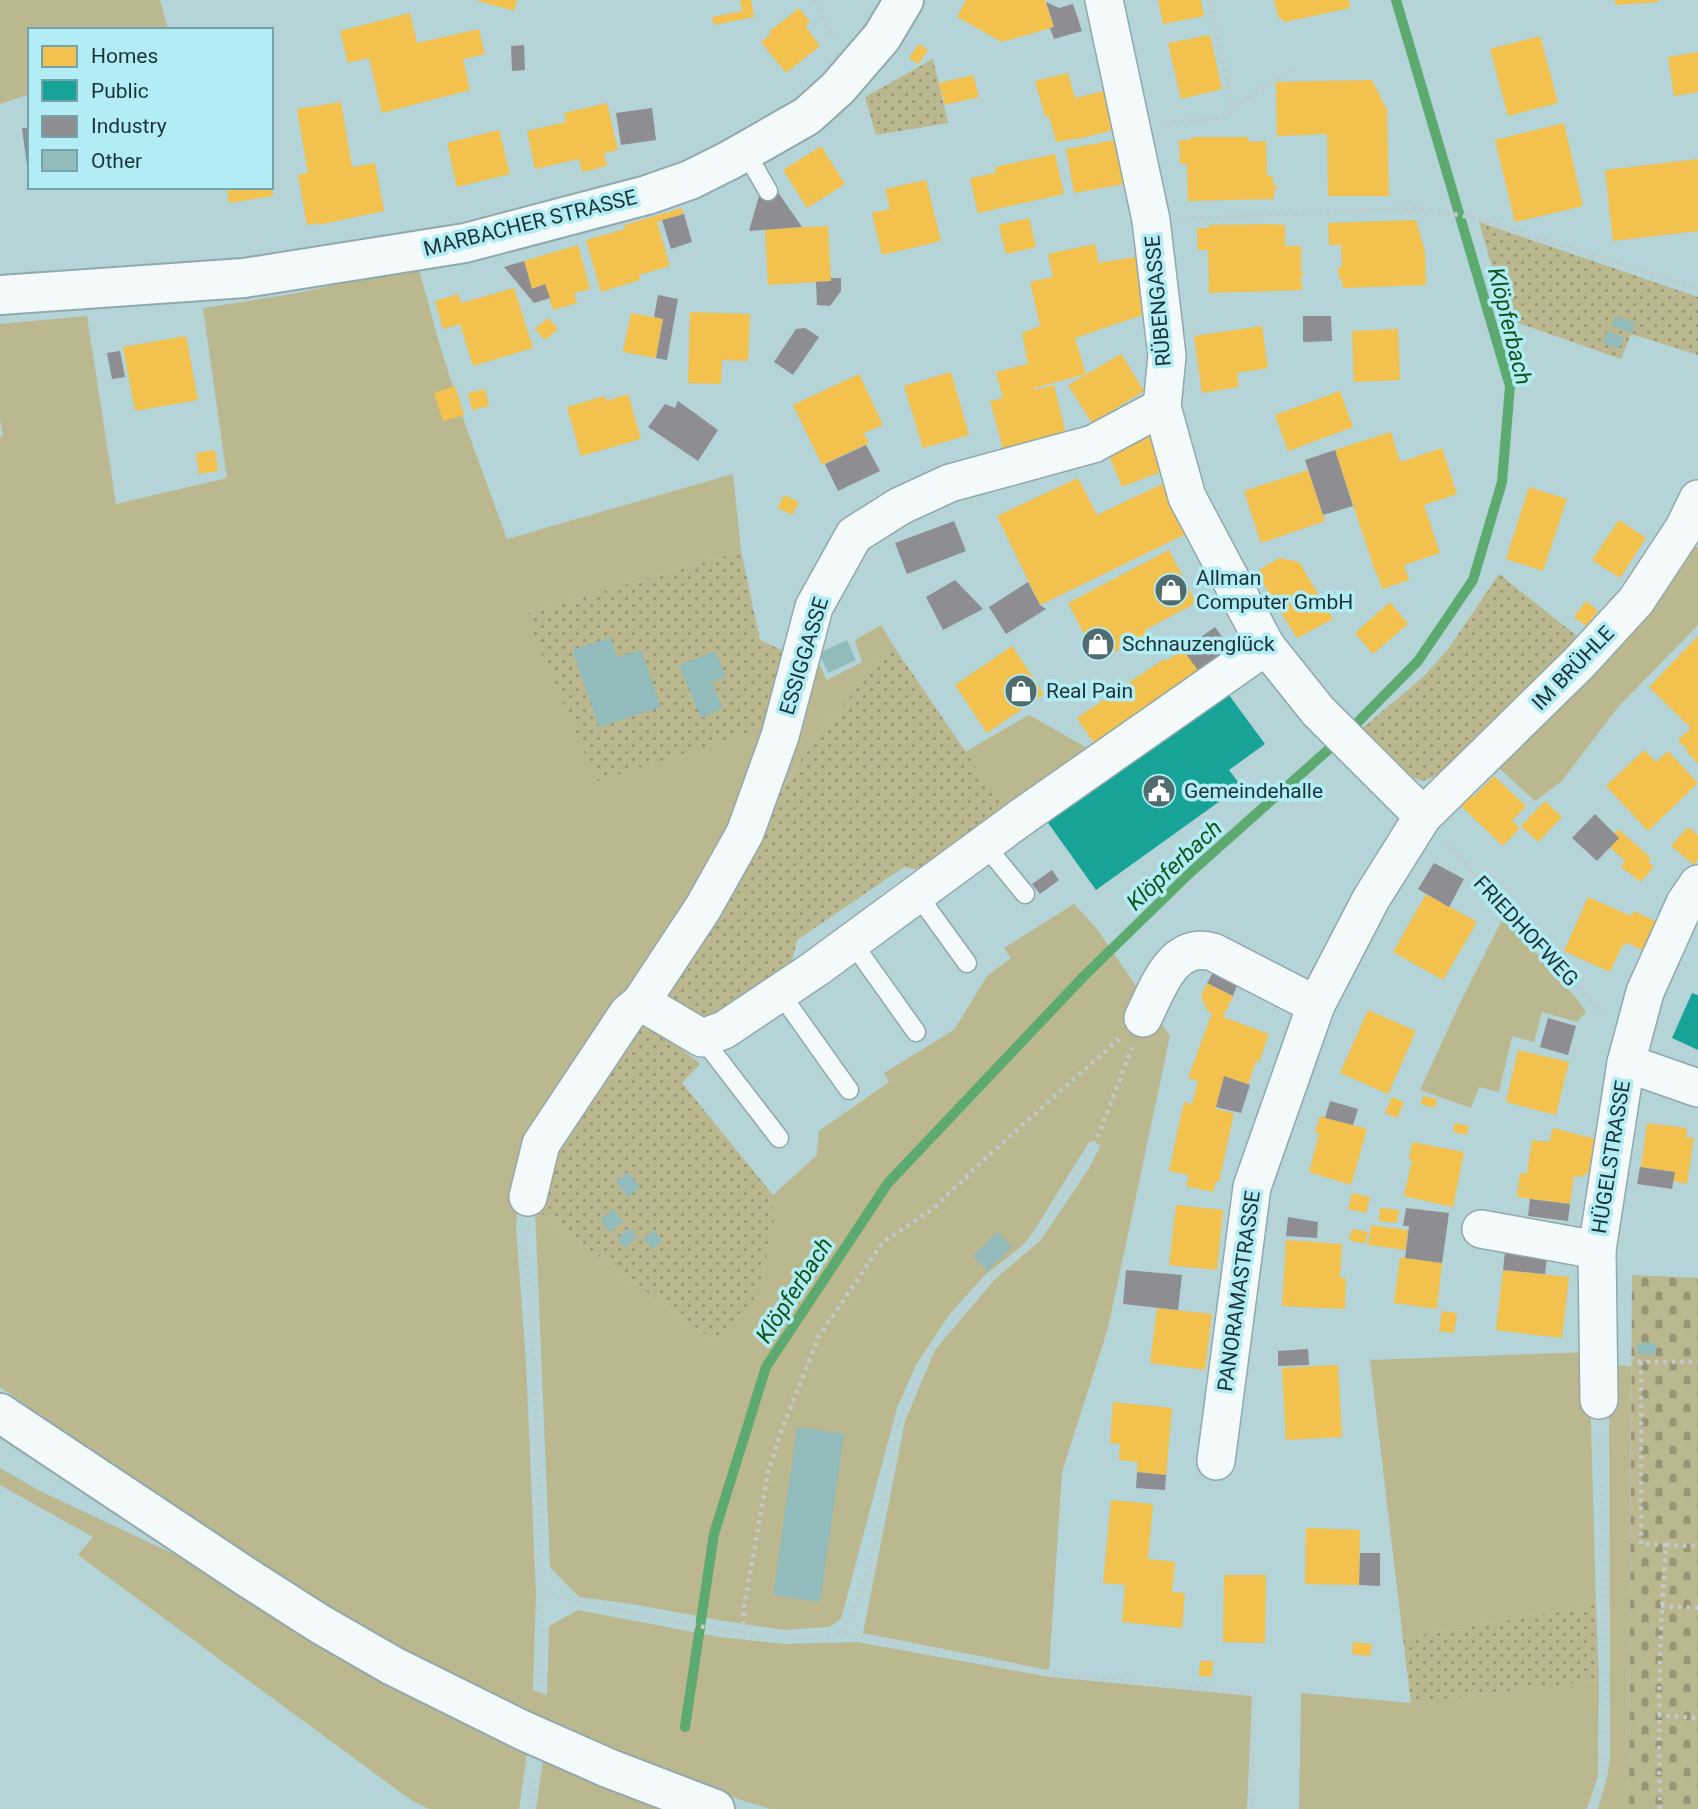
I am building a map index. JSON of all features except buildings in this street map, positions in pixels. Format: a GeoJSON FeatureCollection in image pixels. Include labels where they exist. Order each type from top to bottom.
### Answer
{"type":"FeatureCollection","features":[{"type":"Feature","properties":{"kind":"street","name":"MARBACHER STRASSE"},"geometry":{"type":"LineString","coordinates":[[0,295],[244,278],[465,243],[648,195],[690,180],[807,116],[838,88],[882,37],[904,0]]}},
{"type":"Feature","properties":{"kind":"street","name":"RÜBENGASSE"},"geometry":{"type":"LineString","coordinates":[[1104,0],[1150,220],[1167,356],[1162,407],[1186,498],[1266,646],[1318,710],[1423,817]]}},
{"type":"Feature","properties":{"kind":"street","name":"ESSIGGASSE"},"geometry":{"type":"LineString","coordinates":[[528,1198],[541,1144],[628,1013],[641,1002],[703,908],[745,833],[780,736],[814,607],[854,535],[900,506],[950,483],[1093,444],[1162,407]]}},
{"type":"Feature","properties":{"kind":"street","name":"IM BRÜHLE"},"geometry":{"type":"LineString","coordinates":[[1423,817],[1579,663],[1636,601],[1684,528],[1698,499]]}},
{"type":"Feature","properties":{"kind":"street"},"geometry":{"type":"LineString","coordinates":[[641,1002],[702,1038],[724,1030],[852,942],[1266,646]]}},
{"type":"Feature","properties":{"kind":"street","name":"PANORAMASTRASSE"},"geometry":{"type":"LineString","coordinates":[[1216,1461],[1252,1187],[1316,1005],[1365,895],[1423,817]]}},
{"type":"Feature","properties":{"kind":"street","name":"HÜGELSTRASSE"},"geometry":{"type":"LineString","coordinates":[[1599,1400],[1597,1250],[1628,1053],[1645,992],[1685,902],[1698,884]]}},
{"type":"Feature","properties":{"kind":"street"},"geometry":{"type":"LineString","coordinates":[[1143,1018],[1168,969],[1182,956],[1193,950],[1203,949],[1316,1005]]}},
{"type":"Feature","properties":{"kind":"street"},"geometry":{"type":"LineString","coordinates":[[1628,1053],[1698,1087]]}},
{"type":"Feature","properties":{"kind":"street","name":"HÜGELSTRASSE"},"geometry":{"type":"LineString","coordinates":[[1481,1229],[1597,1250]]}},
{"type":"Feature","properties":{"kind":"street"},"geometry":{"type":"LineString","coordinates":[[0,1413],[245,1576],[393,1667],[535,1736],[608,1768],[715,1809]]}},
{"type":"Feature","properties":{"kind":"lane"},"geometry":{"type":"LineString","coordinates":[[745,151],[768,191]]}},
{"type":"Feature","properties":{"kind":"lane"},"geometry":{"type":"LineString","coordinates":[[985,845],[1025,894]]}},
{"type":"Feature","properties":{"kind":"lane"},"geometry":{"type":"LineString","coordinates":[[917,894],[967,963]]}},
{"type":"Feature","properties":{"kind":"lane"},"geometry":{"type":"LineString","coordinates":[[852,942],[916,1032]]}},
{"type":"Feature","properties":{"kind":"lane"},"geometry":{"type":"LineString","coordinates":[[780,993],[849,1090]]}},
{"type":"Feature","properties":{"kind":"lane"},"geometry":{"type":"LineString","coordinates":[[702,1038],[779,1138]]}},
{"type":"Feature","properties":{"kind":"path"},"geometry":{"type":"LineString","coordinates":[[814,0],[850,74]]}},
{"type":"Feature","properties":{"kind":"path"},"geometry":{"type":"LineString","coordinates":[[1209,0],[1233,107]]}},
{"type":"Feature","properties":{"kind":"path"},"geometry":{"type":"LineString","coordinates":[[1131,125],[1228,116],[1233,107],[1293,70]]}},
{"type":"Feature","properties":{"kind":"path"},"geometry":{"type":"LineString","coordinates":[[1150,220],[1420,208],[1480,219],[1698,289]]}},
{"type":"Feature","properties":{"kind":"path","name":"FRIEDHOFWEG"},"geometry":{"type":"LineString","coordinates":[[1423,817],[1585,996],[1628,1053]]}},
{"type":"Feature","properties":{"kind":"path"},"geometry":{"type":"LineString","coordinates":[[743,1633],[744,1606],[768,1473],[782,1429],[819,1336],[883,1242],[934,1208],[990,1154],[1143,1018]]}},
{"type":"Feature","properties":{"kind":"path"},"geometry":{"type":"LineString","coordinates":[[843,1633],[858,1601],[870,1565],[899,1419],[930,1353],[988,1278],[1037,1239],[1098,1136],[1143,1018]]}},
{"type":"Feature","properties":{"kind":"path"},"geometry":{"type":"LineString","coordinates":[[528,1198],[524,1227],[534,1361],[543,1593],[540,1693]]}},
{"type":"Feature","properties":{"kind":"path"},"geometry":{"type":"LineString","coordinates":[[1698,1362],[1641,1362],[1641,1544],[1698,1546]]}},
{"type":"Feature","properties":{"kind":"path"},"geometry":{"type":"LineString","coordinates":[[1593,1809],[1603,1778],[1606,1687],[1599,1400]]}},
{"type":"Feature","properties":{"kind":"path"},"geometry":{"type":"LineString","coordinates":[[1660,1809],[1658,1715],[1661,1606],[1666,1545]]}},
{"type":"Feature","properties":{"kind":"path"},"geometry":{"type":"LineString","coordinates":[[543,1593],[657,1619],[743,1633],[784,1638],[826,1637],[843,1633],[1049,1673],[1254,1693],[1251,1809]]}},
{"type":"Feature","properties":{"kind":"path"},"geometry":{"type":"LineString","coordinates":[[1661,1606],[1698,1608]]}},
{"type":"Feature","properties":{"kind":"path"},"geometry":{"type":"LineString","coordinates":[[1658,1715],[1698,1718]]}},
{"type":"Feature","properties":{"kind":"path"},"geometry":{"type":"LineString","coordinates":[[531,1809],[534,1782]]}},
{"type":"Feature","properties":{"kind":"green space"},"geometry":{"type":"Polygon","coordinates":[[[0,0],[160,0],[167,28],[28,28],[28,95],[0,104],[0,0]]]}},
{"type":"Feature","properties":{"kind":"green space"},"geometry":{"type":"Polygon","coordinates":[[[933,59],[948,123],[876,135],[865,97],[933,59]]]}},
{"type":"Feature","properties":{"kind":"green space"},"geometry":{"type":"Polygon","coordinates":[[[1479,222],[1698,297],[1698,355],[1631,334],[1621,359],[1507,319],[1479,222]]]}},
{"type":"Feature","properties":{"kind":"green space"},"geometry":{"type":"Polygon","coordinates":[[[418,266],[465,424],[507,539],[733,474],[741,551],[525,614],[773,726],[737,816],[519,1192],[516,1227],[526,1362],[536,1593],[533,1690],[547,1695],[549,1626],[578,1610],[719,1637],[785,1644],[857,1642],[1050,1677],[1252,1696],[1247,1809],[770,1809],[741,1800],[619,1754],[421,1663],[252,1561],[0,1387],[0,437],[3,436],[0,419],[0,324],[87,316],[116,504],[227,478],[203,308],[298,293],[418,266]]]}},
{"type":"Feature","properties":{"kind":"green space"},"geometry":{"type":"Polygon","coordinates":[[[1687,542],[1698,548],[1698,625],[1618,707],[1561,782],[1535,801],[1500,769],[1486,761],[1687,542]]]}},
{"type":"Feature","properties":{"kind":"green space"},"geometry":{"type":"Polygon","coordinates":[[[741,551],[760,640],[793,655],[773,726],[597,781],[525,614],[741,551]]]}},
{"type":"Feature","properties":{"kind":"green space"},"geometry":{"type":"Polygon","coordinates":[[[1499,574],[1587,644],[1542,686],[1435,776],[1423,781],[1403,774],[1358,732],[1424,676],[1448,649],[1499,574]]]}},
{"type":"Feature","properties":{"kind":"green space"},"geometry":{"type":"Polygon","coordinates":[[[881,625],[893,645],[812,742],[766,813],[814,654],[827,680],[862,662],[855,640],[881,625]]]}},
{"type":"Feature","properties":{"kind":"green space"},"geometry":{"type":"Polygon","coordinates":[[[893,645],[1008,814],[925,871],[904,867],[797,940],[791,966],[719,1016],[704,1020],[675,1006],[667,995],[751,839],[812,742],[893,645]]]}},
{"type":"Feature","properties":{"kind":"green space"},"geometry":{"type":"Polygon","coordinates":[[[1029,715],[1096,753],[1008,814],[965,752],[1029,715]]]}},
{"type":"Feature","properties":{"kind":"green space"},"geometry":{"type":"Polygon","coordinates":[[[1074,904],[1097,929],[1170,1036],[1108,1328],[1062,1472],[1049,1670],[863,1633],[905,1421],[935,1350],[995,1279],[1040,1241],[1088,1170],[1101,1145],[1089,1142],[1032,1234],[1021,1247],[985,1275],[949,1315],[916,1365],[897,1408],[841,1619],[829,1627],[784,1630],[579,1597],[550,1567],[535,1209],[715,1342],[774,1221],[773,1195],[817,1155],[819,1131],[889,1082],[884,1073],[954,1030],[987,976],[1011,958],[1004,948],[1074,904]]]}},
{"type":"Feature","properties":{"kind":"green space"},"geometry":{"type":"Polygon","coordinates":[[[1504,916],[1586,1012],[1577,1022],[1542,1012],[1534,1042],[1512,1036],[1499,1092],[1479,1087],[1471,1108],[1420,1090],[1504,916]]]}},
{"type":"Feature","properties":{"kind":"green space"},"geometry":{"type":"Polygon","coordinates":[[[640,1024],[674,1043],[700,1064],[682,1083],[773,1195],[774,1221],[758,1295],[715,1342],[535,1209],[548,1146],[640,1024]]]}},
{"type":"Feature","properties":{"kind":"green space"},"geometry":{"type":"Polygon","coordinates":[[[1632,1275],[1698,1278],[1698,1809],[1629,1809],[1632,1275]]]}},
{"type":"Feature","properties":{"kind":"green space"},"geometry":{"type":"Polygon","coordinates":[[[1589,1352],[1596,1605],[1403,1638],[1370,1360],[1589,1352]]]}},
{"type":"Feature","properties":{"kind":"green space"},"geometry":{"type":"Polygon","coordinates":[[[1609,1365],[1631,1366],[1629,1809],[1598,1809],[1610,1758],[1609,1365]]]}},
{"type":"Feature","properties":{"kind":"green space"},"geometry":{"type":"Polygon","coordinates":[[[0,1468],[40,1491],[176,1555],[261,1609],[415,1698],[527,1754],[519,1809],[429,1809],[411,1800],[78,1555],[93,1537],[0,1485],[0,1468]]]}},
{"type":"Feature","properties":{"kind":"green space"},"geometry":{"type":"Polygon","coordinates":[[[1596,1605],[1599,1680],[1411,1703],[1403,1638],[1596,1605]]]}},
{"type":"Feature","properties":{"kind":"green space"},"geometry":{"type":"Polygon","coordinates":[[[1599,1680],[1598,1776],[1587,1809],[1299,1809],[1301,1693],[1411,1703],[1599,1680]]]}},
{"type":"Feature","properties":{"kind":"green space"},"geometry":{"type":"Polygon","coordinates":[[[543,1761],[602,1787],[661,1809],[536,1809],[543,1761]]]}},
{"type":"Feature","properties":{"kind":"waterway","name":"Klöpferbach"},"geometry":{"type":"LineString","coordinates":[[1349,731],[1418,661],[1473,580],[1502,482],[1510,386],[1396,0]]}},
{"type":"Feature","properties":{"kind":"waterway","name":"Klöpferbach"},"geometry":{"type":"LineString","coordinates":[[685,1727],[714,1534],[766,1367],[888,1183],[1085,975],[1192,871],[1338,741]]}},
{"type":"Feature","properties":{"kind":"place","name":"Allman Computer GmbH"},"geometry":{"type":"Point","coordinates":[1171,590]}},
{"type":"Feature","properties":{"kind":"place","name":"Schnauzenglück"},"geometry":{"type":"Point","coordinates":[1098,644]}},
{"type":"Feature","properties":{"kind":"place","name":"Real Pain"},"geometry":{"type":"Point","coordinates":[1021,691]}},
{"type":"Feature","properties":{"kind":"place","name":"Gemeindehalle"},"geometry":{"type":"Point","coordinates":[1159,791]}}]}
